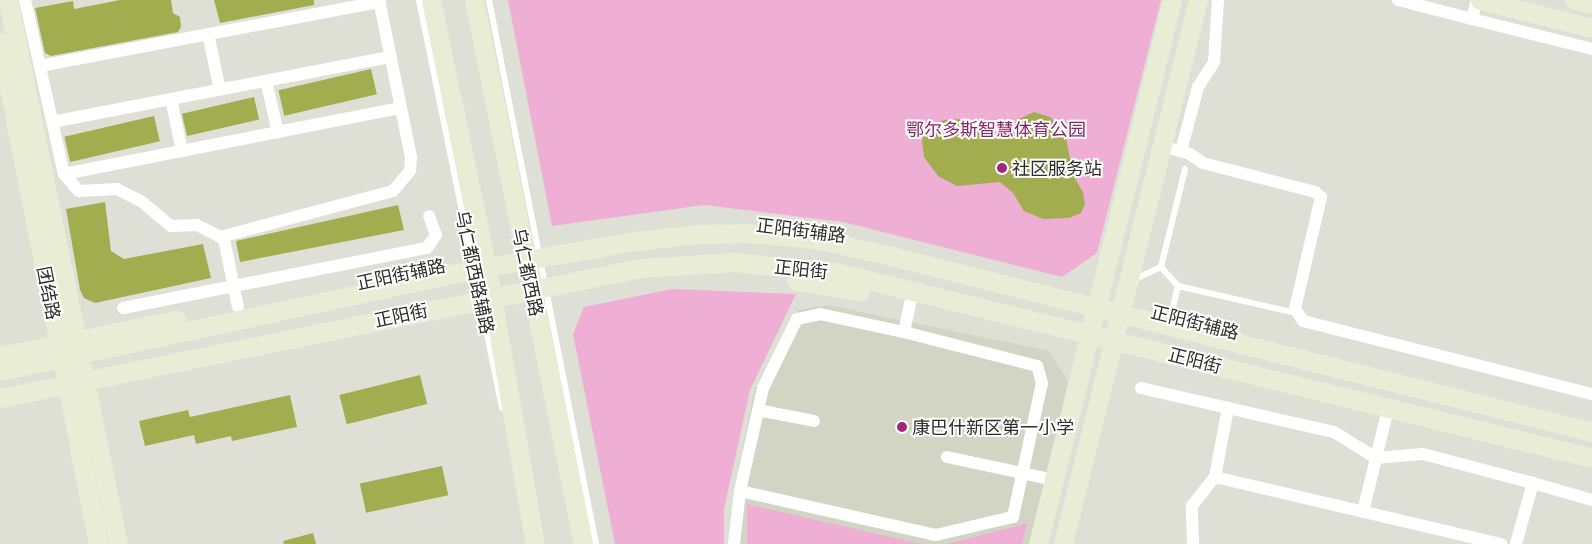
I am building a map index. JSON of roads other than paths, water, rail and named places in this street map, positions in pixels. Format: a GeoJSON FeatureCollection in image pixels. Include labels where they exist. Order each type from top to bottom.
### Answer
{"type":"FeatureCollection","features":[{"type":"Feature","properties":{"kind":"street"},"geometry":{"type":"LineString","coordinates":[[8,0],[118,544]]}},
{"type":"Feature","properties":{"kind":"street"},"geometry":{"type":"LineString","coordinates":[[25,0],[64,174],[80,191],[117,189],[141,200],[171,226],[197,225],[224,239],[238,308]]}},
{"type":"Feature","properties":{"kind":"street"},"geometry":{"type":"LineString","coordinates":[[431,0],[487,304],[535,544]]}},
{"type":"Feature","properties":{"kind":"street","name":"乌仁都西路"},"geometry":{"type":"LineString","coordinates":[[474,0],[540,295],[583,544]]}},
{"type":"Feature","properties":{"kind":"street"},"geometry":{"type":"LineString","coordinates":[[1038,544],[1172,0]]}},
{"type":"Feature","properties":{"kind":"street"},"geometry":{"type":"LineString","coordinates":[[1063,544],[1198,0]]}},
{"type":"Feature","properties":{"kind":"street"},"geometry":{"type":"LineString","coordinates":[[1181,151],[1198,87],[1214,62],[1218,0]]}},
{"type":"Feature","properties":{"kind":"street"},"geometry":{"type":"LineString","coordinates":[[1398,0],[1592,49]]}},
{"type":"Feature","properties":{"kind":"street"},"geometry":{"type":"LineString","coordinates":[[1472,19],[1479,0],[1592,28]]}},
{"type":"Feature","properties":{"kind":"street"},"geometry":{"type":"LineString","coordinates":[[1574,0],[1592,4]]}},
{"type":"Feature","properties":{"kind":"street"},"geometry":{"type":"LineString","coordinates":[[40,66],[380,1],[411,157],[410,170],[393,190],[220,237]]}},
{"type":"Feature","properties":{"kind":"street"},"geometry":{"type":"LineString","coordinates":[[208,34],[220,90]]}},
{"type":"Feature","properties":{"kind":"street","name":"团结路"},"geometry":{"type":"LineString","coordinates":[[0,42],[66,389],[98,544]]}},
{"type":"Feature","properties":{"kind":"street"},"geometry":{"type":"LineString","coordinates":[[52,122],[391,57]]}},
{"type":"Feature","properties":{"kind":"street"},"geometry":{"type":"LineString","coordinates":[[266,80],[278,132]]}},
{"type":"Feature","properties":{"kind":"street"},"geometry":{"type":"LineString","coordinates":[[170,99],[182,151]]}},
{"type":"Feature","properties":{"kind":"street"},"geometry":{"type":"LineString","coordinates":[[64,174],[401,108]]}},
{"type":"Feature","properties":{"kind":"street"},"geometry":{"type":"LineString","coordinates":[[1162,146],[1181,151],[1203,163],[1315,192],[1321,197],[1295,309],[1303,321],[1592,394]]}},
{"type":"Feature","properties":{"kind":"street"},"geometry":{"type":"LineString","coordinates":[[123,308],[427,248],[436,234],[429,216]]}},
{"type":"Feature","properties":{"kind":"street"},"geometry":{"type":"LineString","coordinates":[[79,347],[531,254],[697,234],[750,233],[816,239],[1097,302],[1592,432]]}},
{"type":"Feature","properties":{"kind":"street","name":"正阳街"},"geometry":{"type":"LineString","coordinates":[[0,398],[87,385],[487,304],[540,295],[640,268],[734,262],[836,272],[1088,338],[1112,346],[1592,458]]}},
{"type":"Feature","properties":{"kind":"street","name":"正阳街辅路"},"geometry":{"type":"LineString","coordinates":[[0,356],[60,351],[238,308],[480,263]]}},
{"type":"Feature","properties":{"kind":"street"},"geometry":{"type":"LineString","coordinates":[[540,295],[656,278],[746,275],[837,286],[1088,338]]}},
{"type":"Feature","properties":{"kind":"street"},"geometry":{"type":"LineString","coordinates":[[904,332],[910,302]]}},
{"type":"Feature","properties":{"kind":"street","name":"正阳街辅路"},"geometry":{"type":"LineString","coordinates":[[1121,309],[1171,316],[1592,421]]}},
{"type":"Feature","properties":{"kind":"street"},"geometry":{"type":"LineString","coordinates":[[734,544],[740,491],[763,388],[797,318],[820,314],[904,332],[1037,366],[1042,383],[1013,517],[936,535],[740,491]]}},
{"type":"Feature","properties":{"kind":"street"},"geometry":{"type":"LineString","coordinates":[[1112,346],[1592,469]]}},
{"type":"Feature","properties":{"kind":"street"},"geometry":{"type":"LineString","coordinates":[[0,371],[60,351]]}},
{"type":"Feature","properties":{"kind":"street"},"geometry":{"type":"LineString","coordinates":[[1141,388],[1334,432],[1376,458],[1424,454],[1534,482],[1592,500]]}},
{"type":"Feature","properties":{"kind":"street"},"geometry":{"type":"LineString","coordinates":[[0,407],[66,389]]}},
{"type":"Feature","properties":{"kind":"street"},"geometry":{"type":"LineString","coordinates":[[1193,544],[1192,506],[1214,477],[1228,408]]}},
{"type":"Feature","properties":{"kind":"street"},"geometry":{"type":"LineString","coordinates":[[758,410],[814,422]]}},
{"type":"Feature","properties":{"kind":"street"},"geometry":{"type":"LineString","coordinates":[[1364,512],[1386,417]]}},
{"type":"Feature","properties":{"kind":"street"},"geometry":{"type":"LineString","coordinates":[[948,457],[1054,480]]}},
{"type":"Feature","properties":{"kind":"street"},"geometry":{"type":"LineString","coordinates":[[1214,477],[1501,544]]}},
{"type":"Feature","properties":{"kind":"street"},"geometry":{"type":"LineString","coordinates":[[1516,544],[1534,482]]}},
{"type":"Feature","properties":{"kind":"lane","name":"乌仁都西路辅路"},"geometry":{"type":"LineString","coordinates":[[419,0],[480,263]]}},
{"type":"Feature","properties":{"kind":"lane"},"geometry":{"type":"LineString","coordinates":[[489,0],[531,254]]}},
{"type":"Feature","properties":{"kind":"lane"},"geometry":{"type":"LineString","coordinates":[[1161,267],[1185,168]]}},
{"type":"Feature","properties":{"kind":"lane"},"geometry":{"type":"LineString","coordinates":[[1128,283],[1161,267]]}},
{"type":"Feature","properties":{"kind":"lane"},"geometry":{"type":"LineString","coordinates":[[1161,267],[1178,286],[1299,314]]}},
{"type":"Feature","properties":{"kind":"lane"},"geometry":{"type":"LineString","coordinates":[[1171,316],[1178,286]]}},
{"type":"Feature","properties":{"kind":"lane"},"geometry":{"type":"LineString","coordinates":[[540,295],[596,544]]}},
{"type":"Feature","properties":{"kind":"lane","name":"乌仁都西路辅路"},"geometry":{"type":"LineString","coordinates":[[487,304],[504,417]]}},
{"type":"Feature","properties":{"kind":"lane"},"geometry":{"type":"LineString","coordinates":[[508,437],[528,544]]}},
{"type":"Feature","properties":{"kind":"place","name":"社区服务站"},"geometry":{"type":"Point","coordinates":[1002,168]}},
{"type":"Feature","properties":{"kind":"place","name":"康巴什新区第一小学"},"geometry":{"type":"Point","coordinates":[902,427]}},
{"type":"Feature","properties":{"kind":"park label","name":"鄂尔多斯智慧体育公园"},"geometry":{"type":"Point","coordinates":[996,129]}}]}
